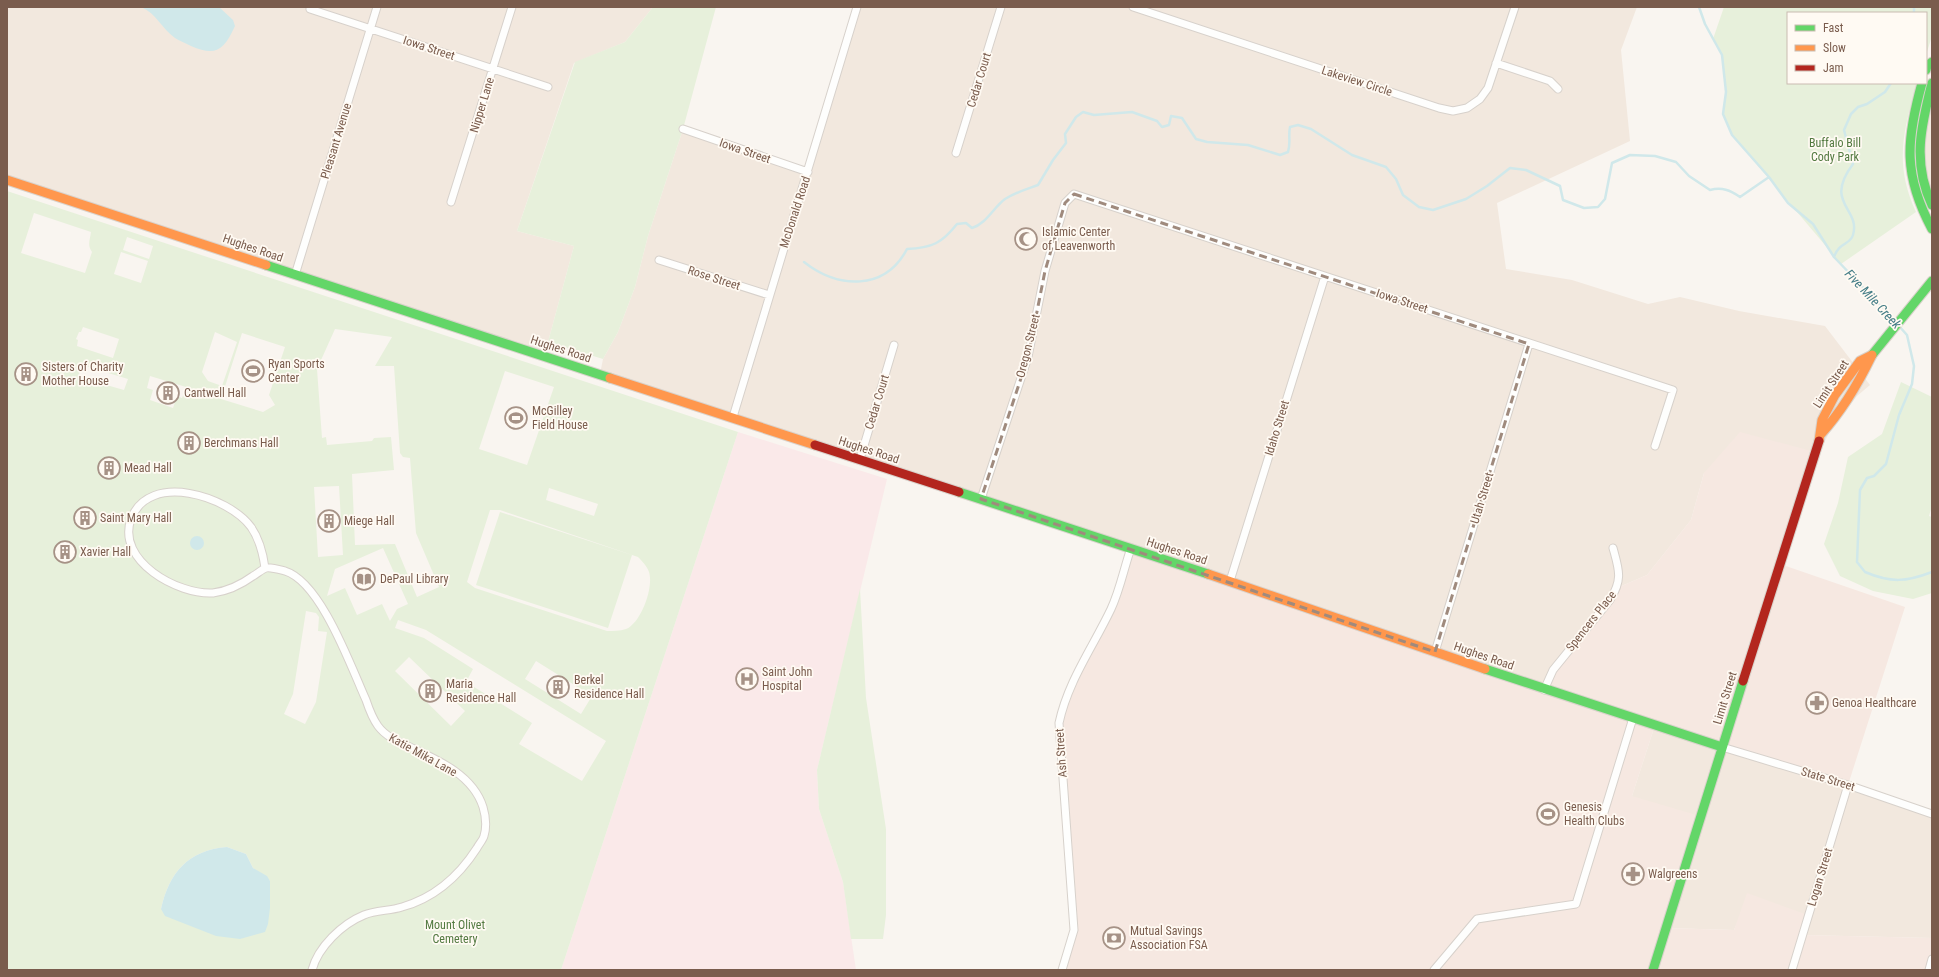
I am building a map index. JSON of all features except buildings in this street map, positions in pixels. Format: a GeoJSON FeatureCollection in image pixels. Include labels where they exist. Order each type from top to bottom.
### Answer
{"type":"FeatureCollection","features":[{"type":"Feature","properties":{"kind":"street","name":"Pleasant Avenue"},"geometry":{"type":"LineString","coordinates":[[295,275],[377,7]]}},
{"type":"Feature","properties":{"kind":"street","name":"Nipper Lane"},"geometry":{"type":"LineString","coordinates":[[451,202],[512,7]]}},
{"type":"Feature","properties":{"kind":"street","name":"McDonald Road"},"geometry":{"type":"LineString","coordinates":[[733,417],[857,7]]}},
{"type":"Feature","properties":{"kind":"street","name":"Cedar Court"},"geometry":{"type":"LineString","coordinates":[[956,153],[1001,7]]}},
{"type":"Feature","properties":{"kind":"street","name":"Lakeview Circle"},"geometry":{"type":"LineString","coordinates":[[1133,7],[1143,9],[1446,110],[1453,111],[1467,108],[1480,99],[1488,88],[1515,7]]}},
{"type":"Feature","properties":{"kind":"street","name":"Iowa Street"},"geometry":{"type":"LineString","coordinates":[[310,9],[548,87]]}},
{"type":"Feature","properties":{"kind":"street"},"geometry":{"type":"LineString","coordinates":[[1496,63],[1550,81],[1558,89]]}},
{"type":"Feature","properties":{"kind":"street"},"geometry":{"type":"LineString","coordinates":[[1932,83],[1924,115],[1919,155],[1922,176],[1932,205]]}},
{"type":"Feature","properties":{"kind":"street"},"geometry":{"type":"LineString","coordinates":[[1922,84],[1911,127],[1908,149],[1913,188],[1920,208],[1932,229]]}},
{"type":"Feature","properties":{"kind":"street","name":"Iowa Street"},"geometry":{"type":"LineString","coordinates":[[683,129],[808,172]]}},
{"type":"Feature","properties":{"kind":"street","name":"Hughes Road"},"geometry":{"type":"LineString","coordinates":[[7,180],[1131,548],[1544,690],[1722,747]]}},
{"type":"Feature","properties":{"kind":"street","name":"Iowa Street"},"geometry":{"type":"LineString","coordinates":[[1074,194],[1673,390],[1655,446]]}},
{"type":"Feature","properties":{"kind":"street","name":"Oregon Street"},"geometry":{"type":"LineString","coordinates":[[981,499],[1028,357],[1045,271],[1065,203],[1074,194]]}},
{"type":"Feature","properties":{"kind":"street","name":"Rose Street"},"geometry":{"type":"LineString","coordinates":[[659,260],[769,295]]}},
{"type":"Feature","properties":{"kind":"street","name":"Idaho Street"},"geometry":{"type":"LineString","coordinates":[[1230,581],[1325,276]]}},
{"type":"Feature","properties":{"kind":"street","name":"Limit Street"},"geometry":{"type":"LineString","coordinates":[[1653,970],[1821,434],[1830,424],[1866,368],[1872,355],[1932,281]]}},
{"type":"Feature","properties":{"kind":"street","name":"Utah Street"},"geometry":{"type":"LineString","coordinates":[[1435,652],[1529,344]]}},
{"type":"Feature","properties":{"kind":"street","name":"Cedar Court"},"geometry":{"type":"LineString","coordinates":[[860,460],[894,345]]}},
{"type":"Feature","properties":{"kind":"street"},"geometry":{"type":"LineString","coordinates":[[176,492],[193,493],[211,499],[234,511],[252,528],[260,542],[265,568],[233,588],[213,593],[170,584],[135,555],[130,540],[129,527],[132,516],[150,498],[163,494],[176,492]]}},
{"type":"Feature","properties":{"kind":"street","name":"Ash Street"},"geometry":{"type":"LineString","coordinates":[[1062,970],[1074,930],[1059,723],[1063,702],[1085,656],[1111,608],[1131,548]]}},
{"type":"Feature","properties":{"kind":"street","name":"Spencers Place"},"geometry":{"type":"LineString","coordinates":[[1544,690],[1553,670],[1610,600],[1617,588],[1620,575],[1613,548]]}},
{"type":"Feature","properties":{"kind":"street","name":"Katie Mika Lane"},"geometry":{"type":"LineString","coordinates":[[265,568],[286,571],[309,587],[327,618],[377,725],[391,739],[432,757],[473,786],[482,804],[487,820],[484,837],[468,861],[449,882],[425,898],[402,907],[365,914],[344,927],[321,950],[314,962],[312,970]]}},
{"type":"Feature","properties":{"kind":"street"},"geometry":{"type":"LineString","coordinates":[[1434,970],[1477,919],[1576,904],[1633,718]]}},
{"type":"Feature","properties":{"kind":"street","name":"State Street"},"geometry":{"type":"LineString","coordinates":[[1722,747],[1848,785],[1932,814]]}},
{"type":"Feature","properties":{"kind":"street","name":"Logan Street"},"geometry":{"type":"LineString","coordinates":[[1792,970],[1848,785]]}},
{"type":"Feature","properties":{"kind":"street"},"geometry":{"type":"LineString","coordinates":[[1929,970],[1932,959]]}},
{"type":"Feature","properties":{"kind":"highlighted area"},"geometry":{"type":"Polygon","coordinates":[[[1074,194],[1529,344],[1435,652],[981,499],[1028,357],[1045,271],[1065,203],[1074,194]]]}},
{"type":"Feature","properties":{"kind":"shaded area"},"geometry":{"type":"Polygon","coordinates":[[[7,7],[653,7],[625,42],[574,63],[517,231],[574,246],[543,356],[7,180],[7,7]]]}},
{"type":"Feature","properties":{"kind":"shaded area"},"geometry":{"type":"Polygon","coordinates":[[[857,7],[1637,7],[1621,50],[1630,141],[1497,203],[1506,269],[1572,280],[1648,304],[1680,297],[1739,311],[1825,326],[1870,385],[1857,396],[1830,431],[1819,453],[1704,473],[1691,520],[1647,575],[1617,588],[1544,690],[600,374],[603,359],[618,332],[635,287],[648,236],[683,129],[808,172],[857,7]]]}},
{"type":"Feature","properties":{"kind":"shaded area"},"geometry":{"type":"Polygon","coordinates":[[[1932,105],[1932,189],[1924,198],[1919,147],[1932,105]]]}},
{"type":"Feature","properties":{"kind":"shaded area","name":"Saint John Hospital"},"geometry":{"type":"Polygon","coordinates":[[[738,432],[887,479],[817,770],[819,809],[843,882],[856,970],[561,970],[738,432]]]}},
{"type":"Feature","properties":{"kind":"shaded area"},"geometry":{"type":"Polygon","coordinates":[[[1740,432],[1819,453],[1780,564],[1905,607],[1848,785],[1655,725],[1632,796],[1700,816],[1666,928],[1734,930],[1747,893],[1808,915],[1803,935],[1932,938],[1932,959],[1929,970],[1063,970],[1074,930],[1059,723],[1063,702],[1111,608],[1131,548],[1544,689],[1553,670],[1617,588],[1647,575],[1691,520],[1704,473],[1740,432]]]}},
{"type":"Feature","properties":{"kind":"shaded area"},"geometry":{"type":"Polygon","coordinates":[[[1655,725],[1932,814],[1932,938],[1802,935],[1740,916],[1734,930],[1666,928],[1632,796],[1655,725]]]}},
{"type":"Feature","properties":{"kind":"green space"},"geometry":{"type":"Polygon","coordinates":[[[653,7],[716,7],[683,129],[648,236],[635,287],[618,332],[603,359],[548,342],[574,246],[517,231],[575,62],[625,42],[653,7]]]}},
{"type":"Feature","properties":{"kind":"green space","name":"Buffalo Bill Cody Park"},"geometry":{"type":"Polygon","coordinates":[[[1724,7],[1932,7],[1932,36],[1927,52],[1927,12],[1787,12],[1787,84],[1917,84],[1908,117],[1903,148],[1905,178],[1909,195],[1916,212],[1841,264],[1732,135],[1723,114],[1726,92],[1722,55],[1713,39],[1724,7]]]}},
{"type":"Feature","properties":{"kind":"green space","name":"Mount Olivet Cemetery"},"geometry":{"type":"Polygon","coordinates":[[[7,191],[738,432],[561,970],[7,970],[7,191]],[[34,213],[21,253],[85,273],[92,252],[89,245],[91,232],[34,213]],[[127,237],[123,250],[149,259],[153,246],[127,237]],[[121,252],[114,274],[141,283],[148,261],[121,252]],[[83,327],[76,339],[78,340],[77,346],[113,358],[119,339],[83,327]],[[335,329],[317,369],[322,438],[326,437],[327,445],[372,441],[374,438],[391,437],[394,470],[352,474],[355,545],[395,544],[417,597],[439,587],[416,533],[410,458],[403,457],[400,453],[394,366],[375,366],[392,337],[335,329]],[[215,332],[202,372],[208,381],[222,386],[237,342],[215,332]],[[242,333],[221,399],[263,412],[275,405],[269,395],[285,347],[242,333]],[[82,365],[78,377],[124,390],[128,379],[82,365]],[[505,371],[479,449],[527,465],[554,387],[505,371]],[[150,376],[147,388],[153,390],[150,400],[173,408],[177,396],[182,398],[186,387],[150,376]],[[339,486],[314,487],[318,557],[343,555],[339,486]],[[549,488],[546,500],[594,516],[598,504],[549,488]],[[490,510],[467,582],[475,588],[607,631],[624,630],[632,625],[637,620],[645,604],[650,586],[650,579],[648,570],[640,559],[638,557],[500,510],[490,510]],[[383,548],[335,569],[327,596],[345,588],[357,615],[382,604],[390,621],[397,609],[408,604],[383,548]],[[306,611],[293,694],[284,714],[305,724],[316,702],[327,632],[318,631],[319,617],[316,613],[306,611]],[[398,620],[395,628],[424,638],[473,669],[466,682],[532,723],[519,744],[582,781],[606,741],[426,630],[398,620]],[[409,657],[395,671],[451,726],[465,711],[409,657]],[[536,661],[525,679],[581,714],[592,696],[536,661]],[[227,847],[213,849],[191,858],[175,874],[169,885],[161,909],[270,890],[270,881],[253,868],[246,854],[227,847]]]}},
{"type":"Feature","properties":{"kind":"green space"},"geometry":{"type":"Polygon","coordinates":[[[1901,382],[1932,397],[1932,506],[1929,516],[1932,517],[1932,593],[1913,599],[1873,591],[1840,576],[1824,544],[1838,503],[1848,457],[1882,434],[1901,382]]]}},
{"type":"Feature","properties":{"kind":"green space"},"geometry":{"type":"Polygon","coordinates":[[[500,512],[632,555],[608,628],[476,585],[500,512]]]}},
{"type":"Feature","properties":{"kind":"green space"},"geometry":{"type":"Polygon","coordinates":[[[860,589],[866,698],[886,829],[886,915],[883,939],[851,939],[843,882],[819,809],[817,770],[860,589]]]}},
{"type":"Feature","properties":{"kind":"water"},"geometry":{"type":"Polygon","coordinates":[[[141,7],[219,7],[233,20],[235,26],[223,46],[213,51],[207,51],[191,46],[175,38],[151,13],[141,7]]]}},
{"type":"Feature","properties":{"kind":"water"},"geometry":{"type":"Polygon","coordinates":[[[194,536],[200,536],[204,540],[204,546],[200,550],[194,550],[190,546],[190,540],[194,536]]]}},
{"type":"Feature","properties":{"kind":"water"},"geometry":{"type":"Polygon","coordinates":[[[227,847],[246,854],[253,868],[267,876],[270,881],[270,908],[268,924],[265,932],[240,939],[216,936],[165,916],[161,909],[169,885],[175,874],[182,866],[191,858],[201,853],[227,847]]]}},
{"type":"Feature","properties":{"kind":"waterway","name":"Five Mile Creek"},"geometry":{"type":"LineString","coordinates":[[1699,7],[1705,24],[1722,55],[1726,92],[1723,114],[1732,135],[1769,177],[1788,203],[1813,224],[1834,257],[1896,322]]}},
{"type":"Feature","properties":{"kind":"waterway"},"geometry":{"type":"LineString","coordinates":[[1914,7],[1914,12]]}},
{"type":"Feature","properties":{"kind":"waterway"},"geometry":{"type":"LineString","coordinates":[[1834,257],[1841,246],[1852,238],[1854,226],[1852,218],[1842,197],[1841,188],[1845,177],[1853,164],[1844,130],[1851,114],[1858,107],[1867,104],[1885,92],[1890,84]]}},
{"type":"Feature","properties":{"kind":"waterway"},"geometry":{"type":"LineString","coordinates":[[804,262],[817,271],[846,281],[874,279],[886,273],[898,263],[907,249],[930,246],[946,236],[957,224],[966,223],[972,228],[977,226],[982,223],[1005,199],[1038,185],[1053,160],[1066,143],[1065,134],[1076,117],[1083,112],[1094,115],[1132,112],[1157,121],[1162,127],[1169,125],[1171,116],[1182,118],[1196,139],[1207,142],[1248,145],[1280,155],[1288,152],[1290,127],[1298,125],[1311,129],[1352,155],[1386,167],[1396,179],[1403,195],[1419,207],[1433,210],[1466,199],[1487,186],[1510,168],[1526,170],[1560,186],[1563,200],[1584,208],[1598,207],[1605,199],[1612,163],[1630,155],[1655,156],[1676,162],[1689,176],[1710,190],[1726,190],[1740,197],[1769,177]]}},
{"type":"Feature","properties":{"kind":"waterway","name":"Five Mile Creek"},"geometry":{"type":"LineString","coordinates":[[1899,326],[1907,335],[1914,366],[1912,384],[1899,415],[1886,464],[1874,476],[1867,478],[1860,490],[1857,562],[1865,572],[1883,578],[1898,580],[1914,578],[1932,572]]}},
{"type":"Feature","properties":{"kind":"traffic: fast"},"geometry":{"type":"LineString","coordinates":[[1927,66],[1932,62]]}},
{"type":"Feature","properties":{"kind":"traffic: fast"},"geometry":{"type":"LineString","coordinates":[[1932,83],[1920,144],[1922,174],[1932,205]]}},
{"type":"Feature","properties":{"kind":"traffic: fast"},"geometry":{"type":"LineString","coordinates":[[1922,84],[1910,140],[1910,157],[1916,191],[1932,229]]}},
{"type":"Feature","properties":{"kind":"traffic: fast"},"geometry":{"type":"LineString","coordinates":[[266,265],[610,378]]}},
{"type":"Feature","properties":{"kind":"traffic: fast"},"geometry":{"type":"LineString","coordinates":[[1872,355],[1932,281]]}},
{"type":"Feature","properties":{"kind":"traffic: fast"},"geometry":{"type":"LineString","coordinates":[[959,492],[1208,574]]}},
{"type":"Feature","properties":{"kind":"traffic: fast"},"geometry":{"type":"LineString","coordinates":[[1485,669],[1722,747]]}},
{"type":"Feature","properties":{"kind":"traffic: fast"},"geometry":{"type":"LineString","coordinates":[[1653,970],[1743,681]]}},
{"type":"Feature","properties":{"kind":"traffic: slow"},"geometry":{"type":"LineString","coordinates":[[7,180],[266,265]]}},
{"type":"Feature","properties":{"kind":"traffic: slow"},"geometry":{"type":"LineString","coordinates":[[1819,441],[1822,420],[1835,395],[1860,361],[1872,355],[1849,396],[1836,416],[1821,434]]}},
{"type":"Feature","properties":{"kind":"traffic: slow"},"geometry":{"type":"LineString","coordinates":[[610,378],[815,445]]}},
{"type":"Feature","properties":{"kind":"traffic: slow"},"geometry":{"type":"LineString","coordinates":[[1208,574],[1485,669]]}},
{"type":"Feature","properties":{"kind":"traffic: jam"},"geometry":{"type":"LineString","coordinates":[[1743,681],[1819,441]]}},
{"type":"Feature","properties":{"kind":"traffic: jam"},"geometry":{"type":"LineString","coordinates":[[815,445],[959,492]]}},
{"type":"Feature","properties":{"kind":"place","name":"Islamic Center of Leavenworth"},"geometry":{"type":"Point","coordinates":[1026,239]}},
{"type":"Feature","properties":{"kind":"place","name":"Ryan Sports Center"},"geometry":{"type":"Point","coordinates":[253,371]}},
{"type":"Feature","properties":{"kind":"place","name":"Sisters of Charity Mother House"},"geometry":{"type":"Point","coordinates":[26,374]}},
{"type":"Feature","properties":{"kind":"place","name":"Cantwell Hall"},"geometry":{"type":"Point","coordinates":[168,393]}},
{"type":"Feature","properties":{"kind":"place","name":"McGilley Field House"},"geometry":{"type":"Point","coordinates":[516,418]}},
{"type":"Feature","properties":{"kind":"place","name":"Berchmans Hall"},"geometry":{"type":"Point","coordinates":[189,443]}},
{"type":"Feature","properties":{"kind":"place","name":"Mead Hall"},"geometry":{"type":"Point","coordinates":[109,468]}},
{"type":"Feature","properties":{"kind":"place","name":"Saint Mary Hall"},"geometry":{"type":"Point","coordinates":[85,518]}},
{"type":"Feature","properties":{"kind":"place","name":"Miege Hall"},"geometry":{"type":"Point","coordinates":[329,521]}},
{"type":"Feature","properties":{"kind":"place","name":"Xavier Hall"},"geometry":{"type":"Point","coordinates":[65,552]}},
{"type":"Feature","properties":{"kind":"place","name":"DePaul Library"},"geometry":{"type":"Point","coordinates":[364,579]}},
{"type":"Feature","properties":{"kind":"place","name":"Saint John Hospital"},"geometry":{"type":"Point","coordinates":[747,679]}},
{"type":"Feature","properties":{"kind":"place","name":"Berkel Residence Hall"},"geometry":{"type":"Point","coordinates":[558,687]}},
{"type":"Feature","properties":{"kind":"place","name":"Maria Residence Hall"},"geometry":{"type":"Point","coordinates":[430,691]}},
{"type":"Feature","properties":{"kind":"place","name":"Genoa Healthcare"},"geometry":{"type":"Point","coordinates":[1817,703]}},
{"type":"Feature","properties":{"kind":"place","name":"Genesis Health Clubs"},"geometry":{"type":"Point","coordinates":[1548,814]}},
{"type":"Feature","properties":{"kind":"place","name":"Walgreens"},"geometry":{"type":"Point","coordinates":[1633,874]}},
{"type":"Feature","properties":{"kind":"place","name":"Mutual Savings Association FSA"},"geometry":{"type":"Point","coordinates":[1114,938]}}]}
